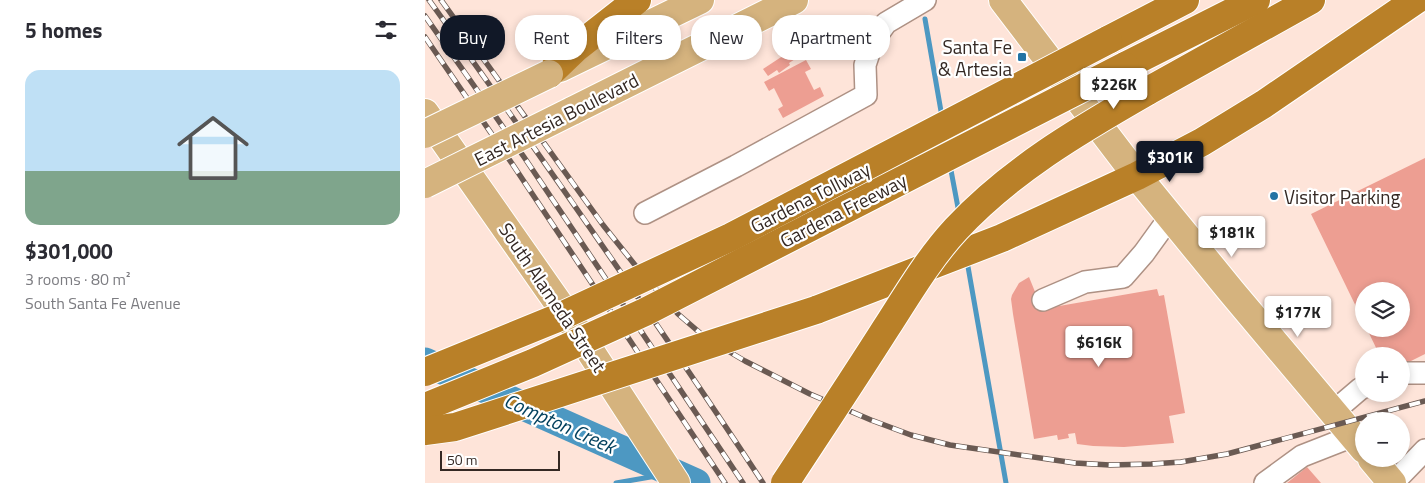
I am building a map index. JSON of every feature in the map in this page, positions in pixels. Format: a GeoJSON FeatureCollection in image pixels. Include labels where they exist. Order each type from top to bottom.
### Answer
{"type":"FeatureCollection","features":[{"type":"Feature","properties":{"kind":"highway"},"geometry":{"type":"LineString","coordinates":[[549,74],[576,48],[637,0]]}},
{"type":"Feature","properties":{"kind":"highway"},"geometry":{"type":"LineString","coordinates":[[425,355],[499,325],[682,242],[1103,34],[1152,0]]}},
{"type":"Feature","properties":{"kind":"highway","name":"Gardena Tollway"},"geometry":{"type":"LineString","coordinates":[[425,372],[555,319],[731,237],[1103,34],[1185,0]]}},
{"type":"Feature","properties":{"kind":"highway","name":"Gardena Freeway"},"geometry":{"type":"LineString","coordinates":[[425,407],[533,362],[645,312],[1256,0]]}},
{"type":"Feature","properties":{"kind":"highway"},"geometry":{"type":"LineString","coordinates":[[785,483],[938,251],[957,229],[998,189],[1065,139],[1311,0]]}},
{"type":"Feature","properties":{"kind":"highway"},"geometry":{"type":"LineString","coordinates":[[425,431],[455,427],[816,310],[1002,238],[1137,176],[1202,142],[1264,104],[1416,0]]}},
{"type":"Feature","properties":{"kind":"main road"},"geometry":{"type":"LineString","coordinates":[[425,134],[700,0]]}},
{"type":"Feature","properties":{"kind":"main road","name":"East Artesia Boulevard"},"geometry":{"type":"LineString","coordinates":[[425,184],[794,0]]}},
{"type":"Feature","properties":{"kind":"main road"},"geometry":{"type":"LineString","coordinates":[[1003,0],[1137,176],[1355,437]]}},
{"type":"Feature","properties":{"kind":"main road","name":"South Alameda Street"},"geometry":{"type":"LineString","coordinates":[[425,114],[568,317],[677,483]]}},
{"type":"Feature","properties":{"kind":"main road"},"geometry":{"type":"LineString","coordinates":[[1379,467],[1393,483]]}},
{"type":"Feature","properties":{"kind":"lane"},"geometry":{"type":"LineString","coordinates":[[645,213],[737,166],[866,95],[865,65],[873,41],[886,22],[925,0]]}},
{"type":"Feature","properties":{"kind":"lane"},"geometry":{"type":"LineString","coordinates":[[1043,300],[1085,282],[1123,277],[1144,253],[1170,217]]}},
{"type":"Feature","properties":{"kind":"lane"},"geometry":{"type":"LineString","coordinates":[[1333,412],[1355,393]]}},
{"type":"Feature","properties":{"kind":"lane"},"geometry":{"type":"LineString","coordinates":[[1265,483],[1302,456],[1355,443]]}},
{"type":"Feature","properties":{"kind":"lane"},"geometry":{"type":"LineString","coordinates":[[1393,483],[1425,450]]}},
{"type":"Feature","properties":{"kind":"building"},"geometry":{"type":"Polygon","coordinates":[[[777,60],[794,60],[779,73],[777,70],[768,76],[763,69],[777,60]]]}},
{"type":"Feature","properties":{"kind":"building"},"geometry":{"type":"Polygon","coordinates":[[[806,60],[811,69],[805,72],[814,90],[820,87],[824,96],[783,118],[778,109],[783,106],[774,88],[769,91],[764,82],[806,60]]]}},
{"type":"Feature","properties":{"kind":"building"},"geometry":{"type":"Polygon","coordinates":[[[1425,158],[1425,354],[1410,362],[1410,347],[1376,347],[1371,337],[1410,337],[1410,282],[1355,282],[1355,304],[1311,214],[1425,158]]]}},
{"type":"Feature","properties":{"kind":"building"},"geometry":{"type":"Polygon","coordinates":[[[1029,277],[1042,309],[1157,289],[1159,296],[1164,295],[1185,413],[1169,416],[1174,443],[1124,447],[1093,446],[1077,444],[1075,433],[1068,434],[1069,438],[1058,440],[1057,435],[1034,439],[1011,299],[1019,283],[1029,277]]]}},
{"type":"Feature","properties":{"kind":"building"},"geometry":{"type":"Polygon","coordinates":[[[1307,467],[1321,483],[1287,483],[1307,467]]]}},
{"type":"Feature","properties":{"kind":"waterway"},"geometry":{"type":"LineString","coordinates":[[925,19],[942,117]]}},
{"type":"Feature","properties":{"kind":"waterway"},"geometry":{"type":"LineString","coordinates":[[950,165],[959,213]]}},
{"type":"Feature","properties":{"kind":"waterway"},"geometry":{"type":"LineString","coordinates":[[967,261],[1006,483]]}},
{"type":"Feature","properties":{"kind":"waterway","name":"Compton Creek"},"geometry":{"type":"LineString","coordinates":[[425,362],[696,483]]}},
{"type":"Feature","properties":{"kind":"waterway"},"geometry":{"type":"LineString","coordinates":[[616,483],[662,475]]}},
{"type":"Feature","properties":{"kind":"railway"},"geometry":{"type":"LineString","coordinates":[[429,0],[598,240],[763,483]]}},
{"type":"Feature","properties":{"kind":"railway"},"geometry":{"type":"LineString","coordinates":[[441,0],[603,225],[678,314],[706,338],[745,361],[810,394],[871,420],[911,435],[950,445],[1075,463],[1110,465],[1151,464],[1181,462],[1227,454],[1425,401]]}},
{"type":"Feature","properties":{"kind":"railway"},"geometry":{"type":"LineString","coordinates":[[425,16],[524,157],[743,483]]}},
{"type":"Feature","properties":{"kind":"railway"},"geometry":{"type":"LineString","coordinates":[[425,37],[513,165],[725,483]]}},
{"type":"Feature","properties":{"kind":"place","name":"Santa Fe & Artesia"},"geometry":{"type":"Point","coordinates":[1022,57]}},
{"type":"Feature","properties":{"kind":"place","name":"Visitor Parking"},"geometry":{"type":"Point","coordinates":[1274,196]}}]}
